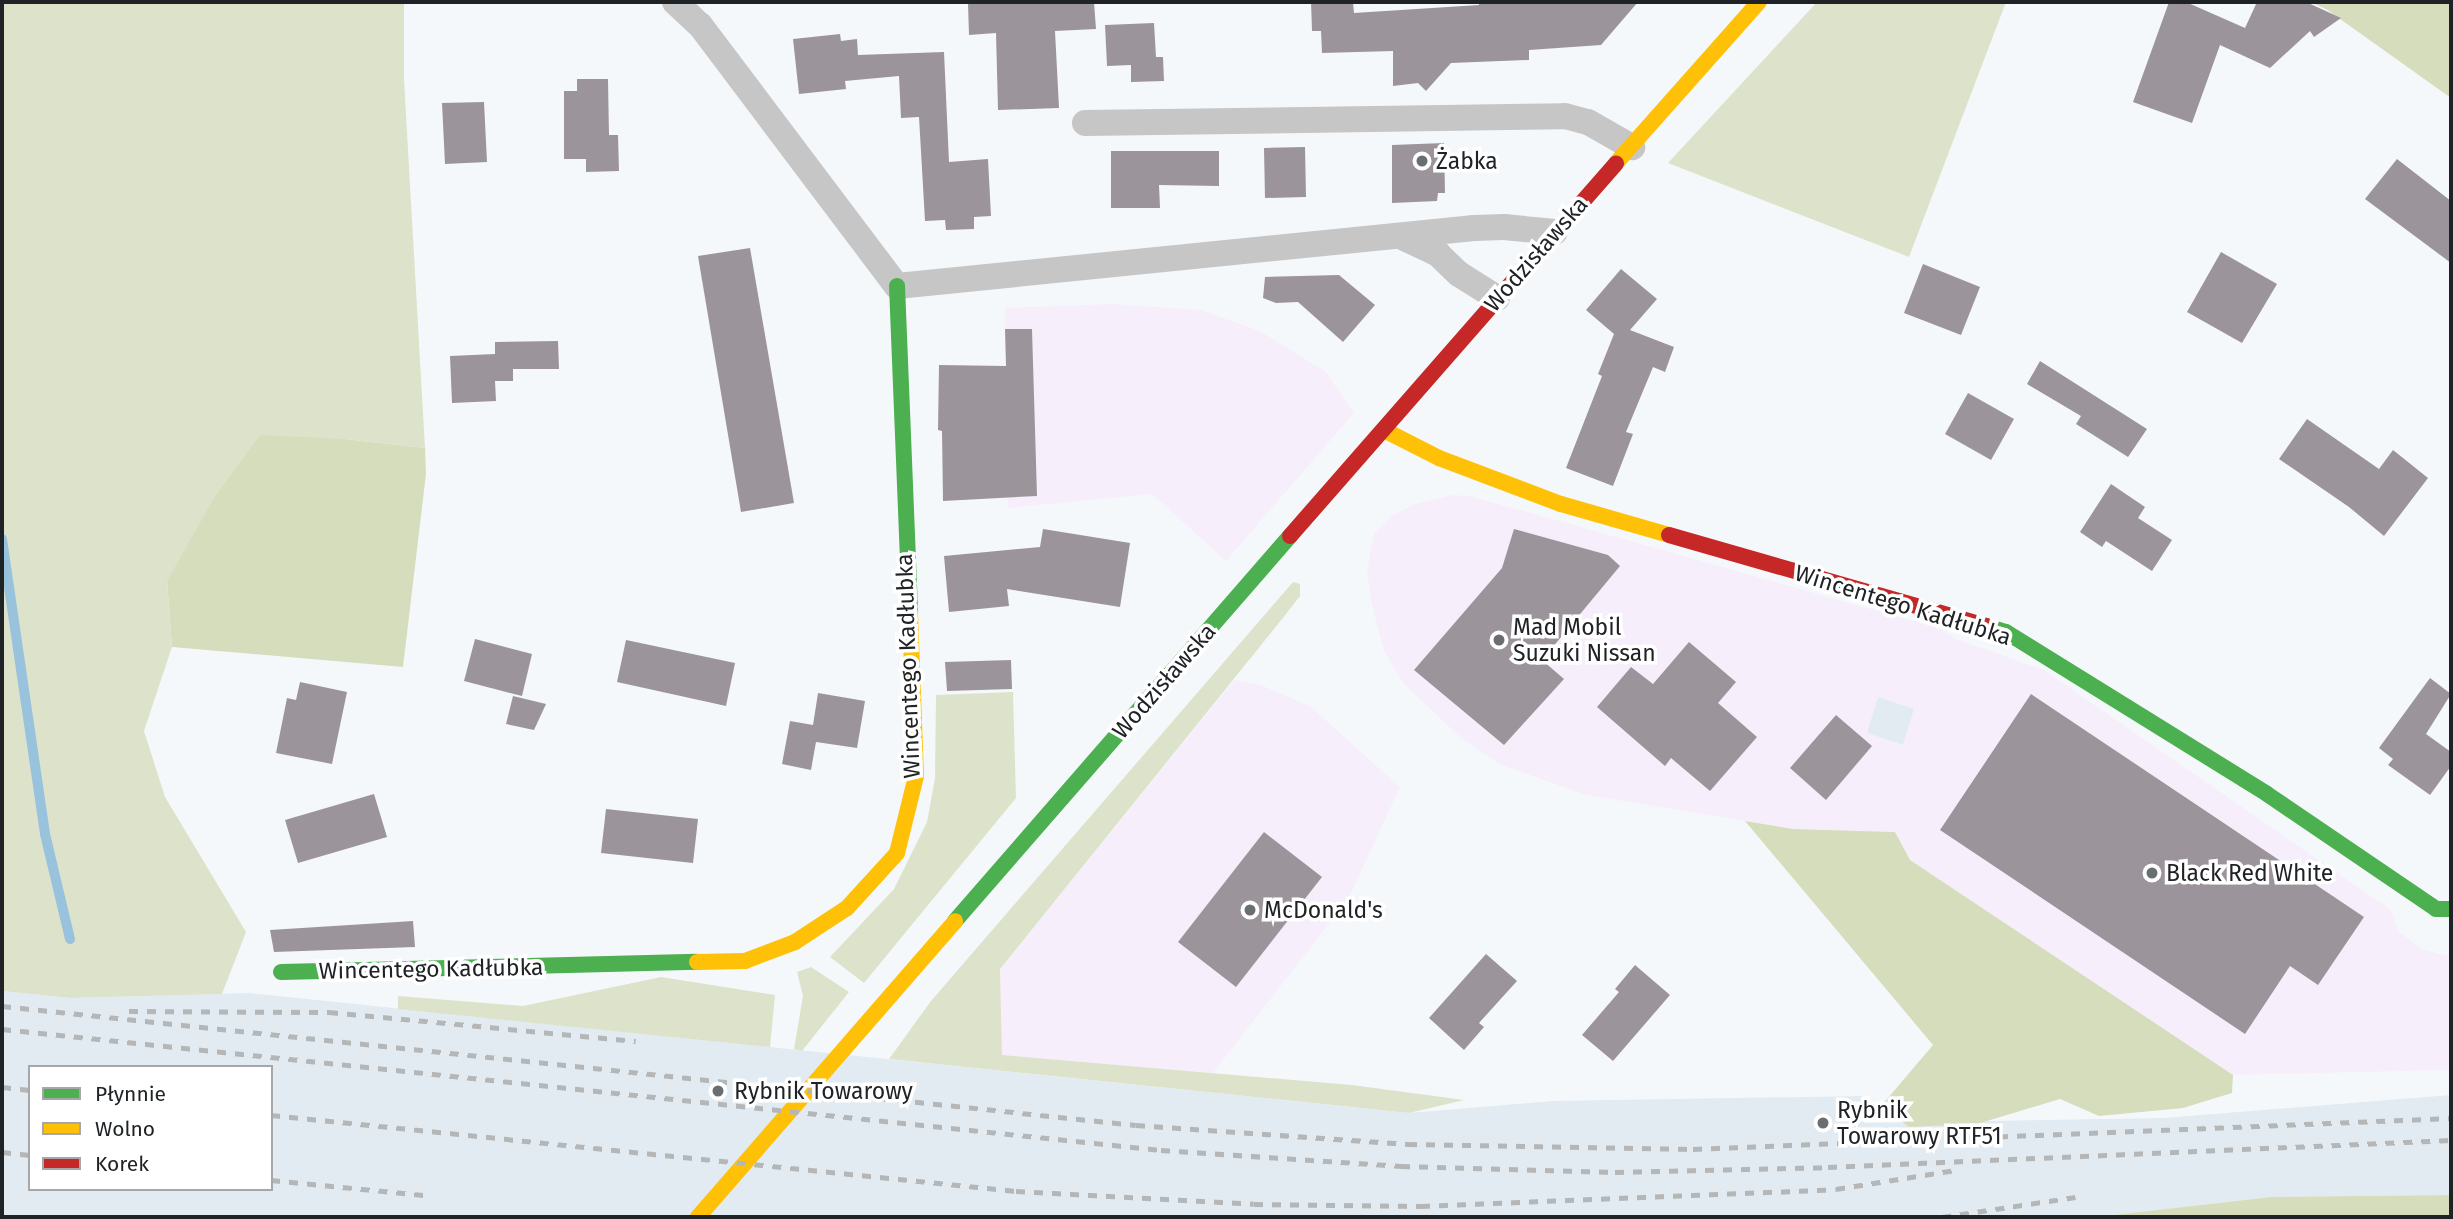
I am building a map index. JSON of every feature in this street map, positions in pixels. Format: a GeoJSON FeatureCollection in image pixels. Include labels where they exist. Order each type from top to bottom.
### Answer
{"type":"FeatureCollection","features":[{"type":"Feature","properties":{"kind":"street"},"geometry":{"type":"LineString","coordinates":[[675,2],[700,25],[897,286],[1504,227],[1555,232]]}},
{"type":"Feature","properties":{"kind":"street","name":"Wodzisławska"},"geometry":{"type":"LineString","coordinates":[[698,1217],[1497,298],[1759,2]]}},
{"type":"Feature","properties":{"kind":"street"},"geometry":{"type":"LineString","coordinates":[[1086,124],[1565,116],[1588,122],[1632,147]]}},
{"type":"Feature","properties":{"kind":"street"},"geometry":{"type":"LineString","coordinates":[[1402,237],[1438,254],[1460,274],[1497,298]]}},
{"type":"Feature","properties":{"kind":"street","name":"Wincentego Kadłubka"},"geometry":{"type":"LineString","coordinates":[[281,972],[745,961],[795,942],[847,908],[897,853],[916,776],[897,286]]}},
{"type":"Feature","properties":{"kind":"street","name":"Wincentego Kadłubka"},"geometry":{"type":"LineString","coordinates":[[1384,430],[1439,458],[1561,504],[2006,632],[2267,794],[2436,909],[2451,909]]}},
{"type":"Feature","properties":{"kind":"shaded area"},"geometry":{"type":"Polygon","coordinates":[[[1113,304],[1201,310],[1260,331],[1325,371],[1354,413],[1226,561],[1152,494],[1008,508],[1005,308],[1113,304]]]}},
{"type":"Feature","properties":{"kind":"shaded area"},"geometry":{"type":"Polygon","coordinates":[[[1452,495],[1469,496],[1941,629],[1956,639],[2044,670],[2391,910],[2398,931],[2422,949],[2448,956],[2451,950],[2451,1070],[2233,1075],[2209,1063],[1910,860],[1901,850],[1895,832],[1793,829],[1586,795],[1501,765],[1462,739],[1404,684],[1384,651],[1371,602],[1367,570],[1374,534],[1392,516],[1412,505],[1452,495]]]}},
{"type":"Feature","properties":{"kind":"shaded area"},"geometry":{"type":"Polygon","coordinates":[[[1234,680],[1261,685],[1310,706],[1400,787],[1349,898],[1213,1073],[1002,1055],[1000,969],[1234,680]]]}},
{"type":"Feature","properties":{"kind":"shaded area"},"geometry":{"type":"Polygon","coordinates":[[[1878,697],[1914,709],[1903,745],[1867,733],[1878,697]]]}},
{"type":"Feature","properties":{"kind":"shaded area"},"geometry":{"type":"Polygon","coordinates":[[[2,991],[70,998],[248,993],[1409,1113],[1554,1101],[1863,1096],[1864,1123],[2164,1118],[2451,1095],[2451,1195],[2271,1197],[2096,1217],[2,1217],[2,991]]]}},
{"type":"Feature","properties":{"kind":"green space"},"geometry":{"type":"Polygon","coordinates":[[[2,2],[404,2],[404,79],[425,448],[344,439],[167,581],[172,647],[144,731],[165,797],[246,932],[222,994],[70,998],[2,991],[2,2]]]}},
{"type":"Feature","properties":{"kind":"green space"},"geometry":{"type":"Polygon","coordinates":[[[1817,2],[2006,2],[1909,257],[1668,163],[1817,2]]]}},
{"type":"Feature","properties":{"kind":"green space"},"geometry":{"type":"Polygon","coordinates":[[[2310,2],[2451,2],[2451,98],[2326,9],[2310,2]]]}},
{"type":"Feature","properties":{"kind":"green space"},"geometry":{"type":"Polygon","coordinates":[[[260,435],[344,439],[425,448],[426,474],[403,667],[172,647],[167,581],[214,498],[260,435]]]}},
{"type":"Feature","properties":{"kind":"green space"},"geometry":{"type":"Polygon","coordinates":[[[1293,582],[1300,584],[1300,596],[1000,969],[1002,1055],[1352,1085],[1464,1100],[1409,1113],[889,1059],[931,1001],[1293,582]]]}},
{"type":"Feature","properties":{"kind":"green space"},"geometry":{"type":"Polygon","coordinates":[[[1013,692],[1016,798],[864,983],[830,957],[894,889],[927,822],[935,778],[936,695],[1013,692]]]}},
{"type":"Feature","properties":{"kind":"green space"},"geometry":{"type":"Polygon","coordinates":[[[1745,821],[1793,829],[1895,832],[1910,860],[2233,1075],[2232,1093],[2183,1108],[2099,1116],[2060,1099],[1977,1124],[1909,1127],[1882,1105],[1933,1045],[1745,821]]]}},
{"type":"Feature","properties":{"kind":"green space"},"geometry":{"type":"Polygon","coordinates":[[[811,967],[849,992],[802,1051],[794,1049],[803,996],[797,972],[811,967]]]}},
{"type":"Feature","properties":{"kind":"green space"},"geometry":{"type":"Polygon","coordinates":[[[661,977],[775,995],[770,1047],[398,1009],[398,996],[523,1006],[661,977]]]}},
{"type":"Feature","properties":{"kind":"green space"},"geometry":{"type":"Polygon","coordinates":[[[2451,1195],[2451,1217],[2096,1217],[2271,1197],[2451,1195]]]}},
{"type":"Feature","properties":{"kind":"building"},"geometry":{"type":"Polygon","coordinates":[[[1094,2],[1096,29],[1055,31],[1059,108],[998,110],[996,33],[969,35],[968,4],[1094,2]]]}},
{"type":"Feature","properties":{"kind":"building"},"geometry":{"type":"Polygon","coordinates":[[[1311,2],[1353,2],[1354,13],[1479,5],[1479,2],[1638,2],[1601,45],[1529,50],[1529,60],[1451,63],[1426,91],[1418,83],[1393,86],[1393,51],[1322,53],[1321,31],[1312,31],[1311,2]]]}},
{"type":"Feature","properties":{"kind":"building"},"geometry":{"type":"Polygon","coordinates":[[[2169,2],[2186,2],[2245,28],[2257,2],[2306,2],[2341,18],[2314,37],[2310,31],[2270,68],[2220,45],[2192,123],[2133,102],[2169,2]]]}},
{"type":"Feature","properties":{"kind":"building"},"geometry":{"type":"Polygon","coordinates":[[[1154,23],[1156,57],[1163,57],[1164,81],[1131,82],[1131,65],[1107,66],[1105,25],[1154,23]]]}},
{"type":"Feature","properties":{"kind":"building"},"geometry":{"type":"Polygon","coordinates":[[[840,34],[841,41],[857,39],[858,55],[944,52],[949,162],[988,159],[991,216],[974,217],[974,229],[946,230],[945,220],[925,221],[919,117],[901,118],[899,76],[845,81],[846,89],[799,94],[793,39],[840,34]]]}},
{"type":"Feature","properties":{"kind":"building"},"geometry":{"type":"Polygon","coordinates":[[[577,79],[608,79],[609,135],[618,135],[619,171],[586,172],[586,159],[564,159],[564,91],[577,91],[577,79]]]}},
{"type":"Feature","properties":{"kind":"building"},"geometry":{"type":"Polygon","coordinates":[[[484,102],[487,162],[445,164],[442,103],[484,102]]]}},
{"type":"Feature","properties":{"kind":"building"},"geometry":{"type":"Polygon","coordinates":[[[1444,143],[1445,193],[1438,193],[1437,201],[1392,203],[1392,145],[1444,143]]]}},
{"type":"Feature","properties":{"kind":"building"},"geometry":{"type":"Polygon","coordinates":[[[1305,147],[1306,197],[1265,198],[1264,148],[1305,147]]]}},
{"type":"Feature","properties":{"kind":"building"},"geometry":{"type":"Polygon","coordinates":[[[1111,151],[1219,151],[1219,186],[1159,185],[1160,208],[1111,208],[1111,151]]]}},
{"type":"Feature","properties":{"kind":"building"},"geometry":{"type":"Polygon","coordinates":[[[2397,159],[2451,201],[2451,263],[2365,199],[2397,159]]]}},
{"type":"Feature","properties":{"kind":"building"},"geometry":{"type":"Polygon","coordinates":[[[750,248],[794,503],[741,512],[698,256],[750,248]]]}},
{"type":"Feature","properties":{"kind":"building"},"geometry":{"type":"Polygon","coordinates":[[[2221,252],[2277,284],[2242,343],[2187,312],[2221,252]]]}},
{"type":"Feature","properties":{"kind":"building"},"geometry":{"type":"Polygon","coordinates":[[[1923,264],[1980,287],[1961,335],[1904,313],[1923,264]]]}},
{"type":"Feature","properties":{"kind":"building"},"geometry":{"type":"Polygon","coordinates":[[[1621,269],[1657,299],[1630,330],[1674,347],[1665,372],[1653,367],[1626,432],[1633,434],[1613,486],[1566,468],[1602,376],[1598,374],[1614,334],[1586,310],[1621,269]]]}},
{"type":"Feature","properties":{"kind":"building"},"geometry":{"type":"Polygon","coordinates":[[[1339,275],[1375,305],[1343,342],[1298,302],[1276,303],[1263,298],[1265,277],[1339,275]]]}},
{"type":"Feature","properties":{"kind":"building"},"geometry":{"type":"Polygon","coordinates":[[[1005,329],[1032,329],[1037,496],[943,501],[942,431],[938,430],[939,365],[1006,366],[1005,329]]]}},
{"type":"Feature","properties":{"kind":"building"},"geometry":{"type":"Polygon","coordinates":[[[558,341],[559,369],[513,369],[513,381],[495,381],[496,401],[452,403],[450,356],[495,354],[495,342],[558,341]]]}},
{"type":"Feature","properties":{"kind":"building"},"geometry":{"type":"Polygon","coordinates":[[[2040,361],[2147,429],[2128,457],[2076,424],[2081,416],[2027,384],[2040,361]]]}},
{"type":"Feature","properties":{"kind":"building"},"geometry":{"type":"Polygon","coordinates":[[[1968,393],[2014,419],[1991,460],[1945,434],[1968,393]]]}},
{"type":"Feature","properties":{"kind":"building"},"geometry":{"type":"Polygon","coordinates":[[[2307,419],[2379,469],[2393,450],[2428,478],[2384,536],[2349,507],[2279,459],[2307,419]]]}},
{"type":"Feature","properties":{"kind":"building"},"geometry":{"type":"Polygon","coordinates":[[[2111,484],[2145,507],[2138,518],[2172,540],[2152,571],[2106,541],[2102,547],[2080,532],[2111,484]]]}},
{"type":"Feature","properties":{"kind":"building"},"geometry":{"type":"Polygon","coordinates":[[[1043,529],[1130,543],[1120,607],[1007,589],[1009,606],[949,612],[944,556],[1040,547],[1043,529]]]}},
{"type":"Feature","properties":{"kind":"building","name":"Mad Mobil Suzuki Nissan"},"geometry":{"type":"Polygon","coordinates":[[[1514,529],[1608,555],[1620,566],[1542,660],[1564,679],[1504,745],[1414,670],[1502,568],[1514,529]]]}},
{"type":"Feature","properties":{"kind":"building"},"geometry":{"type":"Polygon","coordinates":[[[475,639],[532,654],[522,696],[464,681],[475,639]]]}},
{"type":"Feature","properties":{"kind":"building"},"geometry":{"type":"Polygon","coordinates":[[[626,640],[735,663],[726,706],[617,682],[626,640]]]}},
{"type":"Feature","properties":{"kind":"building","name":"Mad Mobil Suzuki Nissan"},"geometry":{"type":"Polygon","coordinates":[[[1689,642],[1736,682],[1718,703],[1757,737],[1710,791],[1671,758],[1665,766],[1597,707],[1631,667],[1653,684],[1689,642]]]}},
{"type":"Feature","properties":{"kind":"building"},"geometry":{"type":"Polygon","coordinates":[[[1011,660],[1012,689],[947,691],[945,662],[1011,660]]]}},
{"type":"Feature","properties":{"kind":"building"},"geometry":{"type":"Polygon","coordinates":[[[2430,678],[2451,694],[2426,734],[2451,752],[2451,766],[2430,795],[2388,765],[2393,759],[2379,748],[2430,678]]]}},
{"type":"Feature","properties":{"kind":"building"},"geometry":{"type":"Polygon","coordinates":[[[300,682],[347,692],[332,764],[276,753],[287,698],[296,700],[300,682]]]}},
{"type":"Feature","properties":{"kind":"building"},"geometry":{"type":"Polygon","coordinates":[[[818,693],[865,701],[857,748],[816,742],[811,770],[782,764],[790,721],[813,725],[818,693]]]}},
{"type":"Feature","properties":{"kind":"building","name":"Black Red White"},"geometry":{"type":"Polygon","coordinates":[[[2031,694],[2364,917],[2318,985],[2290,966],[2245,1034],[1940,830],[2031,694]]]}},
{"type":"Feature","properties":{"kind":"building"},"geometry":{"type":"Polygon","coordinates":[[[513,696],[546,704],[534,730],[506,724],[513,696]]]}},
{"type":"Feature","properties":{"kind":"building"},"geometry":{"type":"Polygon","coordinates":[[[1836,715],[1872,746],[1826,800],[1790,768],[1836,715]]]}},
{"type":"Feature","properties":{"kind":"building"},"geometry":{"type":"Polygon","coordinates":[[[374,794],[387,837],[298,863],[285,820],[374,794]]]}},
{"type":"Feature","properties":{"kind":"building"},"geometry":{"type":"Polygon","coordinates":[[[606,809],[698,819],[693,863],[601,853],[606,809]]]}},
{"type":"Feature","properties":{"kind":"building","name":"McDonald's"},"geometry":{"type":"Polygon","coordinates":[[[1264,832],[1322,877],[1236,987],[1178,942],[1264,832]]]}},
{"type":"Feature","properties":{"kind":"building"},"geometry":{"type":"Polygon","coordinates":[[[413,921],[415,947],[274,952],[270,930],[413,921]]]}},
{"type":"Feature","properties":{"kind":"building"},"geometry":{"type":"Polygon","coordinates":[[[1486,954],[1517,981],[1479,1023],[1484,1027],[1464,1050],[1429,1018],[1486,954]]]}},
{"type":"Feature","properties":{"kind":"building"},"geometry":{"type":"Polygon","coordinates":[[[1635,965],[1670,995],[1613,1061],[1582,1035],[1619,992],[1615,989],[1635,965]]]}},
{"type":"Feature","properties":{"kind":"waterway"},"geometry":{"type":"LineString","coordinates":[[2,539],[45,834],[70,939]]}},
{"type":"Feature","properties":{"kind":"railway"},"geometry":{"type":"LineString","coordinates":[[2,1006],[1136,1125],[1408,1144],[1693,1149],[2451,1118]]}},
{"type":"Feature","properties":{"kind":"railway"},"geometry":{"type":"LineString","coordinates":[[129,1011],[329,1012],[636,1041]]}},
{"type":"Feature","properties":{"kind":"railway"},"geometry":{"type":"LineString","coordinates":[[2,1029],[1161,1150],[1401,1166],[1615,1172],[1828,1167],[2451,1140]]}},
{"type":"Feature","properties":{"kind":"railway"},"geometry":{"type":"LineString","coordinates":[[2,1087],[28,1090]]}},
{"type":"Feature","properties":{"kind":"railway"},"geometry":{"type":"LineString","coordinates":[[273,1115],[1016,1191],[1254,1204],[1421,1206],[1836,1189],[1956,1170]]}},
{"type":"Feature","properties":{"kind":"railway"},"geometry":{"type":"LineString","coordinates":[[2,1152],[28,1155]]}},
{"type":"Feature","properties":{"kind":"railway"},"geometry":{"type":"LineString","coordinates":[[273,1180],[423,1195]]}},
{"type":"Feature","properties":{"kind":"railway"},"geometry":{"type":"LineString","coordinates":[[1942,1217],[2076,1197]]}},
{"type":"Feature","properties":{"kind":"traffic: fast"},"geometry":{"type":"LineString","coordinates":[[897,286],[910,613]]}},
{"type":"Feature","properties":{"kind":"traffic: fast"},"geometry":{"type":"LineString","coordinates":[[955,921],[1290,536]]}},
{"type":"Feature","properties":{"kind":"traffic: fast"},"geometry":{"type":"LineString","coordinates":[[1986,626],[2006,632],[2267,794],[2436,909],[2451,909]]}},
{"type":"Feature","properties":{"kind":"traffic: fast"},"geometry":{"type":"LineString","coordinates":[[281,972],[697,962]]}},
{"type":"Feature","properties":{"kind":"traffic: slow"},"geometry":{"type":"LineString","coordinates":[[1616,163],[1759,2]]}},
{"type":"Feature","properties":{"kind":"traffic: slow"},"geometry":{"type":"LineString","coordinates":[[1384,430],[1439,458],[1561,504],[1669,535]]}},
{"type":"Feature","properties":{"kind":"traffic: slow"},"geometry":{"type":"LineString","coordinates":[[697,962],[745,961],[795,942],[847,908],[897,853],[916,776],[910,613]]}},
{"type":"Feature","properties":{"kind":"traffic: slow"},"geometry":{"type":"LineString","coordinates":[[698,1217],[955,921]]}},
{"type":"Feature","properties":{"kind":"traffic: jam"},"geometry":{"type":"LineString","coordinates":[[1290,536],[1616,163]]}},
{"type":"Feature","properties":{"kind":"traffic: jam"},"geometry":{"type":"LineString","coordinates":[[1669,535],[1986,626]]}},
{"type":"Feature","properties":{"kind":"place","name":"Żabka"},"geometry":{"type":"Point","coordinates":[1422,161]}},
{"type":"Feature","properties":{"kind":"place","name":"Mad Mobil Suzuki Nissan"},"geometry":{"type":"Point","coordinates":[1499,640]}},
{"type":"Feature","properties":{"kind":"place","name":"Black Red White"},"geometry":{"type":"Point","coordinates":[2152,873]}},
{"type":"Feature","properties":{"kind":"place","name":"McDonald's"},"geometry":{"type":"Point","coordinates":[1250,910]}},
{"type":"Feature","properties":{"kind":"place","name":"Rybnik Towarowy"},"geometry":{"type":"Point","coordinates":[718,1091]}},
{"type":"Feature","properties":{"kind":"place","name":"Rybnik Towarowy RTF51"},"geometry":{"type":"Point","coordinates":[1823,1123]}}]}
